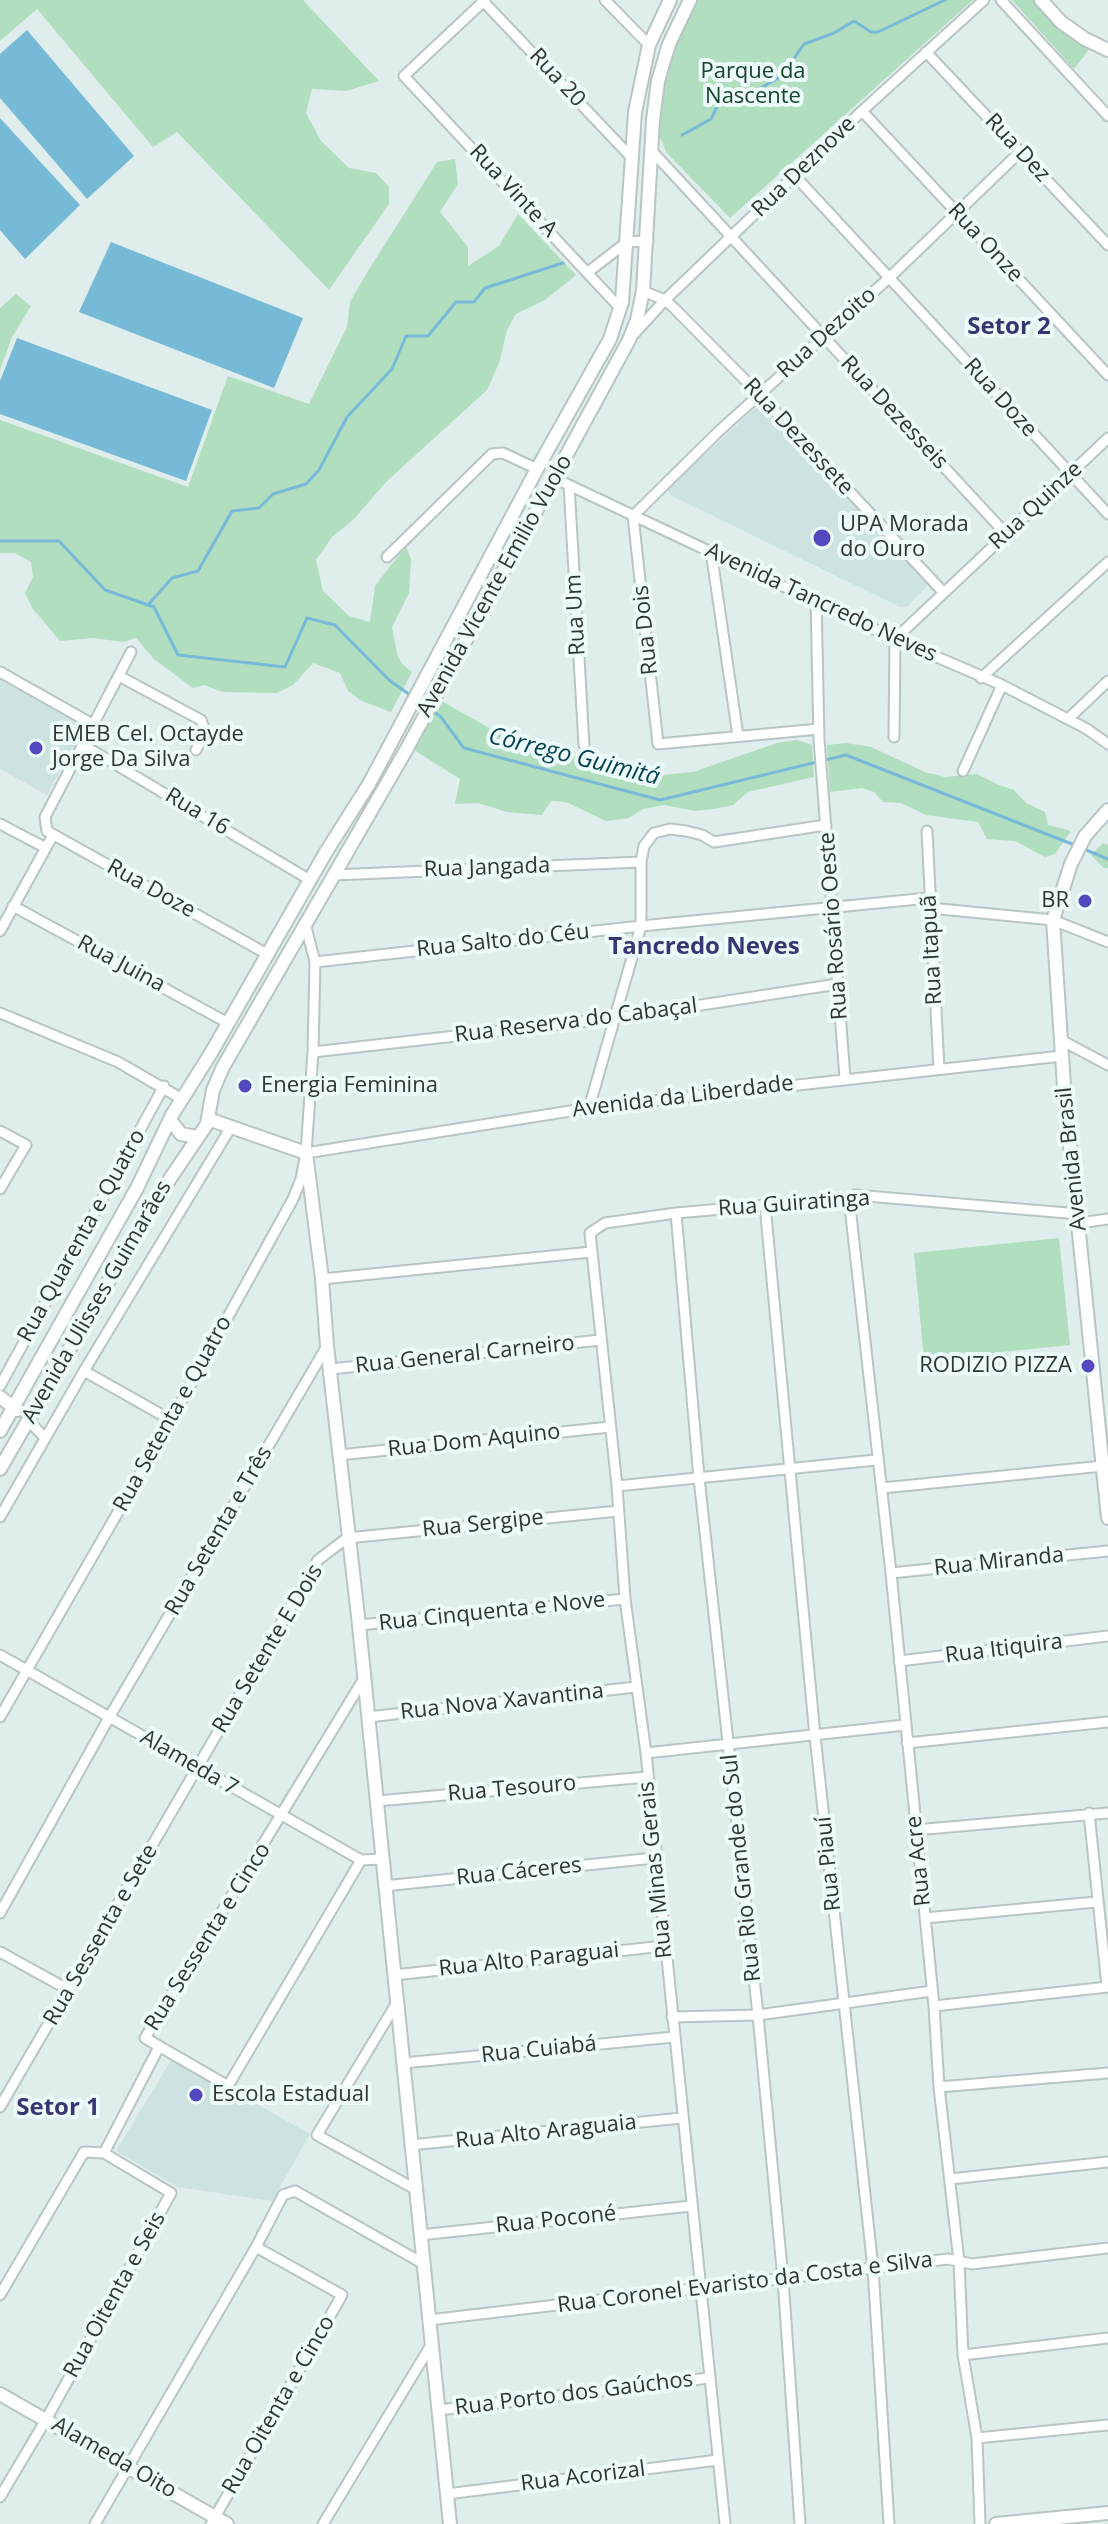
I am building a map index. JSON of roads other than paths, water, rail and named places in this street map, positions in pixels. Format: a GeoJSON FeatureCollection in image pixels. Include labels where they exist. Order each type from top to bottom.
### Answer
{"type":"FeatureCollection","features":[{"type":"Feature","properties":{"kind":"main road","name":"Avenida Vicente Emilio Vuolo"},"geometry":{"type":"LineString","coordinates":[[170,1120],[369,784],[610,339],[620,308],[635,112],[649,45],[670,0]]}},
{"type":"Feature","properties":{"kind":"main road","name":"Avenida Vicente Emilio Vuolo"},"geometry":{"type":"LineString","coordinates":[[197,1137],[208,1115],[213,1090],[223,1067],[417,728],[629,340],[643,291],[658,81],[669,44],[690,0]]}},
{"type":"Feature","properties":{"kind":"main road"},"geometry":{"type":"LineString","coordinates":[[1041,0],[1061,22],[1108,50]]}},
{"type":"Feature","properties":{"kind":"main road","name":"Avenida Brasil"},"geometry":{"type":"LineString","coordinates":[[1107,812],[1085,836],[1071,864],[1053,920],[1062,1056],[1104,1438],[1108,1518]]}},
{"type":"Feature","properties":{"kind":"main road"},"geometry":{"type":"LineString","coordinates":[[182,1099],[199,1104],[208,1115],[231,1127],[306,1153],[359,1625],[450,2524]]}},
{"type":"Feature","properties":{"kind":"main road"},"geometry":{"type":"LineString","coordinates":[[170,1120],[181,1134],[197,1137]]}},
{"type":"Feature","properties":{"kind":"main road","name":"Avenida Ulisses Guimarães"},"geometry":{"type":"LineString","coordinates":[[0,1431],[137,1188],[170,1120]]}},
{"type":"Feature","properties":{"kind":"main road","name":"Avenida Ulisses Guimarães"},"geometry":{"type":"LineString","coordinates":[[0,1469],[155,1201],[197,1137]]}},
{"type":"Feature","properties":{"kind":"main road"},"geometry":{"type":"LineString","coordinates":[[0,1397],[28,1420]]}},
{"type":"Feature","properties":{"kind":"main road","name":"Alameda Oito"},"geometry":{"type":"LineString","coordinates":[[0,2394],[130,2466],[213,2520],[227,2524]]}},
{"type":"Feature","properties":{"kind":"main road"},"geometry":{"type":"LineString","coordinates":[[996,2524],[1108,2513]]}},
{"type":"Feature","properties":{"kind":"street","name":"Rua Vinte A"},"geometry":{"type":"LineString","coordinates":[[484,0],[404,76],[620,308]]}},
{"type":"Feature","properties":{"kind":"street","name":"Rua 20"},"geometry":{"type":"LineString","coordinates":[[484,0],[631,157]]}},
{"type":"Feature","properties":{"kind":"street"},"geometry":{"type":"LineString","coordinates":[[605,0],[649,45]]}},
{"type":"Feature","properties":{"kind":"street","name":"Rua Deznove"},"geometry":{"type":"LineString","coordinates":[[629,340],[665,300],[862,111],[984,0]]}},
{"type":"Feature","properties":{"kind":"street"},"geometry":{"type":"LineString","coordinates":[[1001,0],[1108,116]]}},
{"type":"Feature","properties":{"kind":"street","name":"Rua Dez"},"geometry":{"type":"LineString","coordinates":[[926,52],[1108,245]]}},
{"type":"Feature","properties":{"kind":"street","name":"Rua Onze"},"geometry":{"type":"LineString","coordinates":[[862,111],[1108,375]]}},
{"type":"Feature","properties":{"kind":"street","name":"Rua Dezesseis"},"geometry":{"type":"LineString","coordinates":[[651,150],[1006,534]]}},
{"type":"Feature","properties":{"kind":"street","name":"Rua Dezoito"},"geometry":{"type":"LineString","coordinates":[[633,516],[1021,151]]}},
{"type":"Feature","properties":{"kind":"street","name":"Rua Doze"},"geometry":{"type":"LineString","coordinates":[[795,176],[1108,514]]}},
{"type":"Feature","properties":{"kind":"street"},"geometry":{"type":"LineString","coordinates":[[1098,234],[1108,224]]}},
{"type":"Feature","properties":{"kind":"street"},"geometry":{"type":"LineString","coordinates":[[588,272],[627,242],[648,241]]}},
{"type":"Feature","properties":{"kind":"street","name":"Rua Dezessete"},"geometry":{"type":"LineString","coordinates":[[643,291],[665,300],[760,395],[944,593]]}},
{"type":"Feature","properties":{"kind":"street","name":"Rua Quinze"},"geometry":{"type":"LineString","coordinates":[[895,639],[1108,438]]}},
{"type":"Feature","properties":{"kind":"street"},"geometry":{"type":"LineString","coordinates":[[387,557],[492,454],[503,453],[537,469]]}},
{"type":"Feature","properties":{"kind":"street","name":"Avenida Tancredo Neves"},"geometry":{"type":"LineString","coordinates":[[554,478],[895,639],[1002,685],[1087,729]]}},
{"type":"Feature","properties":{"kind":"street","name":"Rua Um"},"geometry":{"type":"LineString","coordinates":[[569,485],[584,745]]}},
{"type":"Feature","properties":{"kind":"street","name":"Rua Dois"},"geometry":{"type":"LineString","coordinates":[[633,516],[658,744],[738,736]]}},
{"type":"Feature","properties":{"kind":"street"},"geometry":{"type":"LineString","coordinates":[[711,551],[738,736],[819,734],[816,600]]}},
{"type":"Feature","properties":{"kind":"street"},"geometry":{"type":"LineString","coordinates":[[981,678],[1108,562]]}},
{"type":"Feature","properties":{"kind":"street"},"geometry":{"type":"LineString","coordinates":[[894,737],[895,639]]}},
{"type":"Feature","properties":{"kind":"street"},"geometry":{"type":"LineString","coordinates":[[2,924],[53,835],[47,831],[45,817],[131,652]]}},
{"type":"Feature","properties":{"kind":"street"},"geometry":{"type":"LineString","coordinates":[[0,672],[94,725]]}},
{"type":"Feature","properties":{"kind":"street"},"geometry":{"type":"LineString","coordinates":[[119,676],[201,720],[205,731],[196,750]]}},
{"type":"Feature","properties":{"kind":"street"},"geometry":{"type":"LineString","coordinates":[[1068,719],[1108,681]]}},
{"type":"Feature","properties":{"kind":"street"},"geometry":{"type":"LineString","coordinates":[[963,771],[1002,685]]}},
{"type":"Feature","properties":{"kind":"street"},"geometry":{"type":"LineString","coordinates":[[1087,729],[1108,735]]}},
{"type":"Feature","properties":{"kind":"street"},"geometry":{"type":"LineString","coordinates":[[1087,729],[1108,744]]}},
{"type":"Feature","properties":{"kind":"street","name":"Rua Rosário Oeste"},"geometry":{"type":"LineString","coordinates":[[819,734],[845,1078]]}},
{"type":"Feature","properties":{"kind":"street","name":"Rua 16"},"geometry":{"type":"LineString","coordinates":[[83,745],[310,880]]}},
{"type":"Feature","properties":{"kind":"street"},"geometry":{"type":"LineString","coordinates":[[0,824],[46,848]]}},
{"type":"Feature","properties":{"kind":"street"},"geometry":{"type":"LineString","coordinates":[[589,1108],[641,926],[641,862],[644,846],[654,833],[670,829],[686,831],[714,842],[826,825]]}},
{"type":"Feature","properties":{"kind":"street","name":"Rua Itapuã"},"geometry":{"type":"LineString","coordinates":[[927,831],[939,1069]]}},
{"type":"Feature","properties":{"kind":"street","name":"Rua Doze"},"geometry":{"type":"LineString","coordinates":[[53,835],[267,954]]}},
{"type":"Feature","properties":{"kind":"street","name":"Rua Jangada"},"geometry":{"type":"LineString","coordinates":[[333,875],[641,862]]}},
{"type":"Feature","properties":{"kind":"street","name":"Rua Salto do Céu"},"geometry":{"type":"LineString","coordinates":[[315,962],[831,907],[930,903],[1053,920],[1108,942]]}},
{"type":"Feature","properties":{"kind":"street","name":"Rua Juina"},"geometry":{"type":"LineString","coordinates":[[13,906],[228,1023]]}},
{"type":"Feature","properties":{"kind":"street","name":"Rua Setenta e Quatro"},"geometry":{"type":"LineString","coordinates":[[0,1717],[171,1420],[293,1199],[301,1179],[306,1153],[313,1052],[315,962],[305,923]]}},
{"type":"Feature","properties":{"kind":"street","name":"Rua Reserva do Cabaçal"},"geometry":{"type":"LineString","coordinates":[[313,1052],[616,1018],[838,984]]}},
{"type":"Feature","properties":{"kind":"street"},"geometry":{"type":"LineString","coordinates":[[0,1013],[118,1062],[182,1099]]}},
{"type":"Feature","properties":{"kind":"street"},"geometry":{"type":"LineString","coordinates":[[1061,1040],[1108,1065]]}},
{"type":"Feature","properties":{"kind":"street","name":"Avenida da Liberdade"},"geometry":{"type":"LineString","coordinates":[[306,1153],[589,1108],[1062,1056]]}},
{"type":"Feature","properties":{"kind":"street","name":"Rua Quarenta e Quatro"},"geometry":{"type":"LineString","coordinates":[[0,1386],[164,1086]]}},
{"type":"Feature","properties":{"kind":"street"},"geometry":{"type":"LineString","coordinates":[[0,1517],[231,1127]]}},
{"type":"Feature","properties":{"kind":"street"},"geometry":{"type":"LineString","coordinates":[[0,1131],[26,1145],[0,1189]]}},
{"type":"Feature","properties":{"kind":"street","name":"Rua Guiratinga"},"geometry":{"type":"LineString","coordinates":[[591,1252],[590,1233],[605,1223],[855,1195],[1108,1219]]}},
{"type":"Feature","properties":{"kind":"street","name":"Rua Acre"},"geometry":{"type":"LineString","coordinates":[[849,1198],[891,1573],[934,2006],[939,2087],[959,2261],[963,2355],[977,2438],[980,2524]]}},
{"type":"Feature","properties":{"kind":"street","name":"Rua Piauí"},"geometry":{"type":"LineString","coordinates":[[765,1205],[815,1736],[873,2268],[889,2524]]}},
{"type":"Feature","properties":{"kind":"street","name":"Rua Rio Grande do Sul"},"geometry":{"type":"LineString","coordinates":[[676,1213],[699,1478],[758,2015],[783,2279],[800,2524]]}},
{"type":"Feature","properties":{"kind":"street"},"geometry":{"type":"LineString","coordinates":[[322,1279],[591,1252]]}},
{"type":"Feature","properties":{"kind":"street","name":"Rua Minas Gerais"},"geometry":{"type":"LineString","coordinates":[[591,1252],[617,1486],[625,1599],[646,1753],[654,1858],[725,2524]]}},
{"type":"Feature","properties":{"kind":"street","name":"Rua General Carneiro"},"geometry":{"type":"LineString","coordinates":[[331,1369],[600,1340]]}},
{"type":"Feature","properties":{"kind":"street","name":"Rua Setenta e Três"},"geometry":{"type":"LineString","coordinates":[[110,1716],[327,1346]]}},
{"type":"Feature","properties":{"kind":"street"},"geometry":{"type":"LineString","coordinates":[[84,1371],[171,1420]]}},
{"type":"Feature","properties":{"kind":"street"},"geometry":{"type":"LineString","coordinates":[[28,1420],[45,1438]]}},
{"type":"Feature","properties":{"kind":"street","name":"Rua Dom Aquino"},"geometry":{"type":"LineString","coordinates":[[339,1455],[610,1427]]}},
{"type":"Feature","properties":{"kind":"street"},"geometry":{"type":"LineString","coordinates":[[617,1486],[876,1460]]}},
{"type":"Feature","properties":{"kind":"street"},"geometry":{"type":"LineString","coordinates":[[882,1488],[1103,1466]]}},
{"type":"Feature","properties":{"kind":"street","name":"Rua Sergipe"},"geometry":{"type":"LineString","coordinates":[[347,1538],[618,1511]]}},
{"type":"Feature","properties":{"kind":"street","name":"Rua Setente E Dois"},"geometry":{"type":"LineString","coordinates":[[197,1769],[318,1560],[347,1538]]}},
{"type":"Feature","properties":{"kind":"street","name":"Rua Miranda"},"geometry":{"type":"LineString","coordinates":[[891,1573],[1108,1551]]}},
{"type":"Feature","properties":{"kind":"street","name":"Rua Cinquenta e Nove"},"geometry":{"type":"LineString","coordinates":[[359,1625],[625,1599]]}},
{"type":"Feature","properties":{"kind":"street","name":"Rua Itiquira"},"geometry":{"type":"LineString","coordinates":[[899,1661],[1108,1636]]}},
{"type":"Feature","properties":{"kind":"street","name":"Alameda 7"},"geometry":{"type":"LineString","coordinates":[[0,1655],[361,1860]]}},
{"type":"Feature","properties":{"kind":"street"},"geometry":{"type":"LineString","coordinates":[[282,1817],[363,1680]]}},
{"type":"Feature","properties":{"kind":"street","name":"Rua Nova Xavantina"},"geometry":{"type":"LineString","coordinates":[[368,1717],[636,1687]]}},
{"type":"Feature","properties":{"kind":"street"},"geometry":{"type":"LineString","coordinates":[[0,1913],[110,1716]]}},
{"type":"Feature","properties":{"kind":"street"},"geometry":{"type":"LineString","coordinates":[[907,1743],[1108,1722]]}},
{"type":"Feature","properties":{"kind":"street"},"geometry":{"type":"LineString","coordinates":[[646,1753],[905,1725]]}},
{"type":"Feature","properties":{"kind":"street","name":"Rua Sessenta e Sete"},"geometry":{"type":"LineString","coordinates":[[1,2102],[197,1769]]}},
{"type":"Feature","properties":{"kind":"street","name":"Rua Tesouro"},"geometry":{"type":"LineString","coordinates":[[377,1801],[647,1777]]}},
{"type":"Feature","properties":{"kind":"street"},"geometry":{"type":"LineString","coordinates":[[934,2006],[1107,1986],[1089,1813]]}},
{"type":"Feature","properties":{"kind":"street"},"geometry":{"type":"LineString","coordinates":[[915,1830],[1108,1813]]}},
{"type":"Feature","properties":{"kind":"street","name":"Rua Sessenta e Cinco"},"geometry":{"type":"LineString","coordinates":[[282,1817],[145,2038],[228,2086],[361,1860]]}},
{"type":"Feature","properties":{"kind":"street","name":"Rua Cáceres"},"geometry":{"type":"LineString","coordinates":[[384,1886],[654,1858]]}},
{"type":"Feature","properties":{"kind":"street"},"geometry":{"type":"LineString","coordinates":[[361,1860],[382,1859]]}},
{"type":"Feature","properties":{"kind":"street"},"geometry":{"type":"LineString","coordinates":[[925,1918],[1096,1902]]}},
{"type":"Feature","properties":{"kind":"street","name":"Rua Alto Paraguai"},"geometry":{"type":"LineString","coordinates":[[394,1975],[664,1946]]}},
{"type":"Feature","properties":{"kind":"street"},"geometry":{"type":"LineString","coordinates":[[0,1952],[69,1990]]}},
{"type":"Feature","properties":{"kind":"street"},"geometry":{"type":"LineString","coordinates":[[672,2017],[758,2015],[932,1991]]}},
{"type":"Feature","properties":{"kind":"street"},"geometry":{"type":"LineString","coordinates":[[396,2004],[317,2135],[415,2189]]}},
{"type":"Feature","properties":{"kind":"street","name":"Rua Cuiabá"},"geometry":{"type":"LineString","coordinates":[[403,2063],[674,2037]]}},
{"type":"Feature","properties":{"kind":"street"},"geometry":{"type":"LineString","coordinates":[[0,2295],[84,2152],[104,2153],[159,2047]]}},
{"type":"Feature","properties":{"kind":"street"},"geometry":{"type":"LineString","coordinates":[[939,2087],[1108,2073]]}},
{"type":"Feature","properties":{"kind":"street","name":"Rua Alto Araguaia"},"geometry":{"type":"LineString","coordinates":[[410,2145],[682,2118]]}},
{"type":"Feature","properties":{"kind":"street","name":"Rua Oitenta e Seis"},"geometry":{"type":"LineString","coordinates":[[47,2418],[171,2193],[104,2153]]}},
{"type":"Feature","properties":{"kind":"street"},"geometry":{"type":"LineString","coordinates":[[950,2179],[1108,2162]]}},
{"type":"Feature","properties":{"kind":"street"},"geometry":{"type":"LineString","coordinates":[[95,2524],[283,2195],[295,2191],[424,2264]]}},
{"type":"Feature","properties":{"kind":"street","name":"Rua Poconé"},"geometry":{"type":"LineString","coordinates":[[420,2235],[691,2206]]}},
{"type":"Feature","properties":{"kind":"street","name":"Rua Oitenta e Cinco"},"geometry":{"type":"LineString","coordinates":[[213,2520],[342,2295],[256,2247]]}},
{"type":"Feature","properties":{"kind":"street","name":"Rua Coronel Evaristo da Costa e Silva"},"geometry":{"type":"LineString","coordinates":[[429,2320],[948,2259],[972,2264],[1108,2248]]}},
{"type":"Feature","properties":{"kind":"street"},"geometry":{"type":"LineString","coordinates":[[963,2355],[1108,2338]]}},
{"type":"Feature","properties":{"kind":"street"},"geometry":{"type":"LineString","coordinates":[[323,2524],[431,2345]]}},
{"type":"Feature","properties":{"kind":"street","name":"Rua Porto dos Gaúchos"},"geometry":{"type":"LineString","coordinates":[[439,2410],[709,2378]]}},
{"type":"Feature","properties":{"kind":"street"},"geometry":{"type":"LineString","coordinates":[[0,2497],[47,2418]]}},
{"type":"Feature","properties":{"kind":"street"},"geometry":{"type":"LineString","coordinates":[[977,2438],[1108,2425]]}},
{"type":"Feature","properties":{"kind":"street","name":"Rua Acorizal"},"geometry":{"type":"LineString","coordinates":[[447,2494],[718,2460]]}},
{"type":"Feature","properties":{"kind":"street"},"geometry":{"type":"LineString","coordinates":[[440,2524],[449,2510]]}},
{"type":"Feature","properties":{"kind":"water"},"geometry":{"type":"Polygon","coordinates":[[[27,30],[134,156],[87,199],[0,98],[0,54],[27,30]]]}},
{"type":"Feature","properties":{"kind":"water"},"geometry":{"type":"Polygon","coordinates":[[[0,118],[80,205],[25,259],[0,230],[0,118]]]}},
{"type":"Feature","properties":{"kind":"water"},"geometry":{"type":"Polygon","coordinates":[[[111,242],[303,318],[274,388],[79,312],[111,242]]]}},
{"type":"Feature","properties":{"kind":"water"},"geometry":{"type":"Polygon","coordinates":[[[17,338],[212,410],[186,481],[0,414],[0,381],[17,338]]]}},
{"type":"Feature","properties":{"kind":"waterway"},"geometry":{"type":"LineString","coordinates":[[682,135],[711,119],[718,105],[736,102],[782,76],[804,44],[834,33],[854,21],[871,32],[878,32],[945,0]]}},
{"type":"Feature","properties":{"kind":"waterway"},"geometry":{"type":"LineString","coordinates":[[148,605],[172,578],[198,571],[232,511],[259,508],[273,494],[306,484],[319,470],[347,417],[392,369],[406,336],[428,336],[456,302],[474,302],[485,288],[563,263]]}},
{"type":"Feature","properties":{"kind":"waterway","name":"Córrego Guimitá"},"geometry":{"type":"LineString","coordinates":[[0,541],[59,541],[105,590],[154,607],[178,655],[285,667],[307,618],[335,625],[389,680],[413,697]]}},
{"type":"Feature","properties":{"kind":"waterway","name":"Córrego Guimitá"},"geometry":{"type":"LineString","coordinates":[[432,711],[440,716],[464,748],[660,800],[846,755],[1077,846]]}},
{"type":"Feature","properties":{"kind":"waterway","name":"Córrego Guimitá"},"geometry":{"type":"LineString","coordinates":[[1084,849],[1108,859]]}},
{"type":"Feature","properties":{"kind":"place","name":"UPA Morada do Ouro"},"geometry":{"type":"Point","coordinates":[822,538]}},
{"type":"Feature","properties":{"kind":"place","name":"EMEB Cel. Octayde Jorge Da Silva"},"geometry":{"type":"Point","coordinates":[36,748]}},
{"type":"Feature","properties":{"kind":"place","name":"BR"},"geometry":{"type":"Point","coordinates":[1085,901]}},
{"type":"Feature","properties":{"kind":"place","name":"Energia Feminina"},"geometry":{"type":"Point","coordinates":[245,1086]}},
{"type":"Feature","properties":{"kind":"place","name":"RODIZIO PIZZA"},"geometry":{"type":"Point","coordinates":[1088,1366]}},
{"type":"Feature","properties":{"kind":"place","name":"Escola Estadual"},"geometry":{"type":"Point","coordinates":[196,2095]}},
{"type":"Feature","properties":{"kind":"district","name":"Setor 2"},"geometry":{"type":"Point","coordinates":[1009,327]}},
{"type":"Feature","properties":{"kind":"district","name":"Tancredo Neves"},"geometry":{"type":"Point","coordinates":[704,947]}},
{"type":"Feature","properties":{"kind":"district","name":"Setor 1"},"geometry":{"type":"Point","coordinates":[58,2108]}},
{"type":"Feature","properties":{"kind":"park label","name":"Parque da Nascente"},"geometry":{"type":"Point","coordinates":[753,84]}}]}
